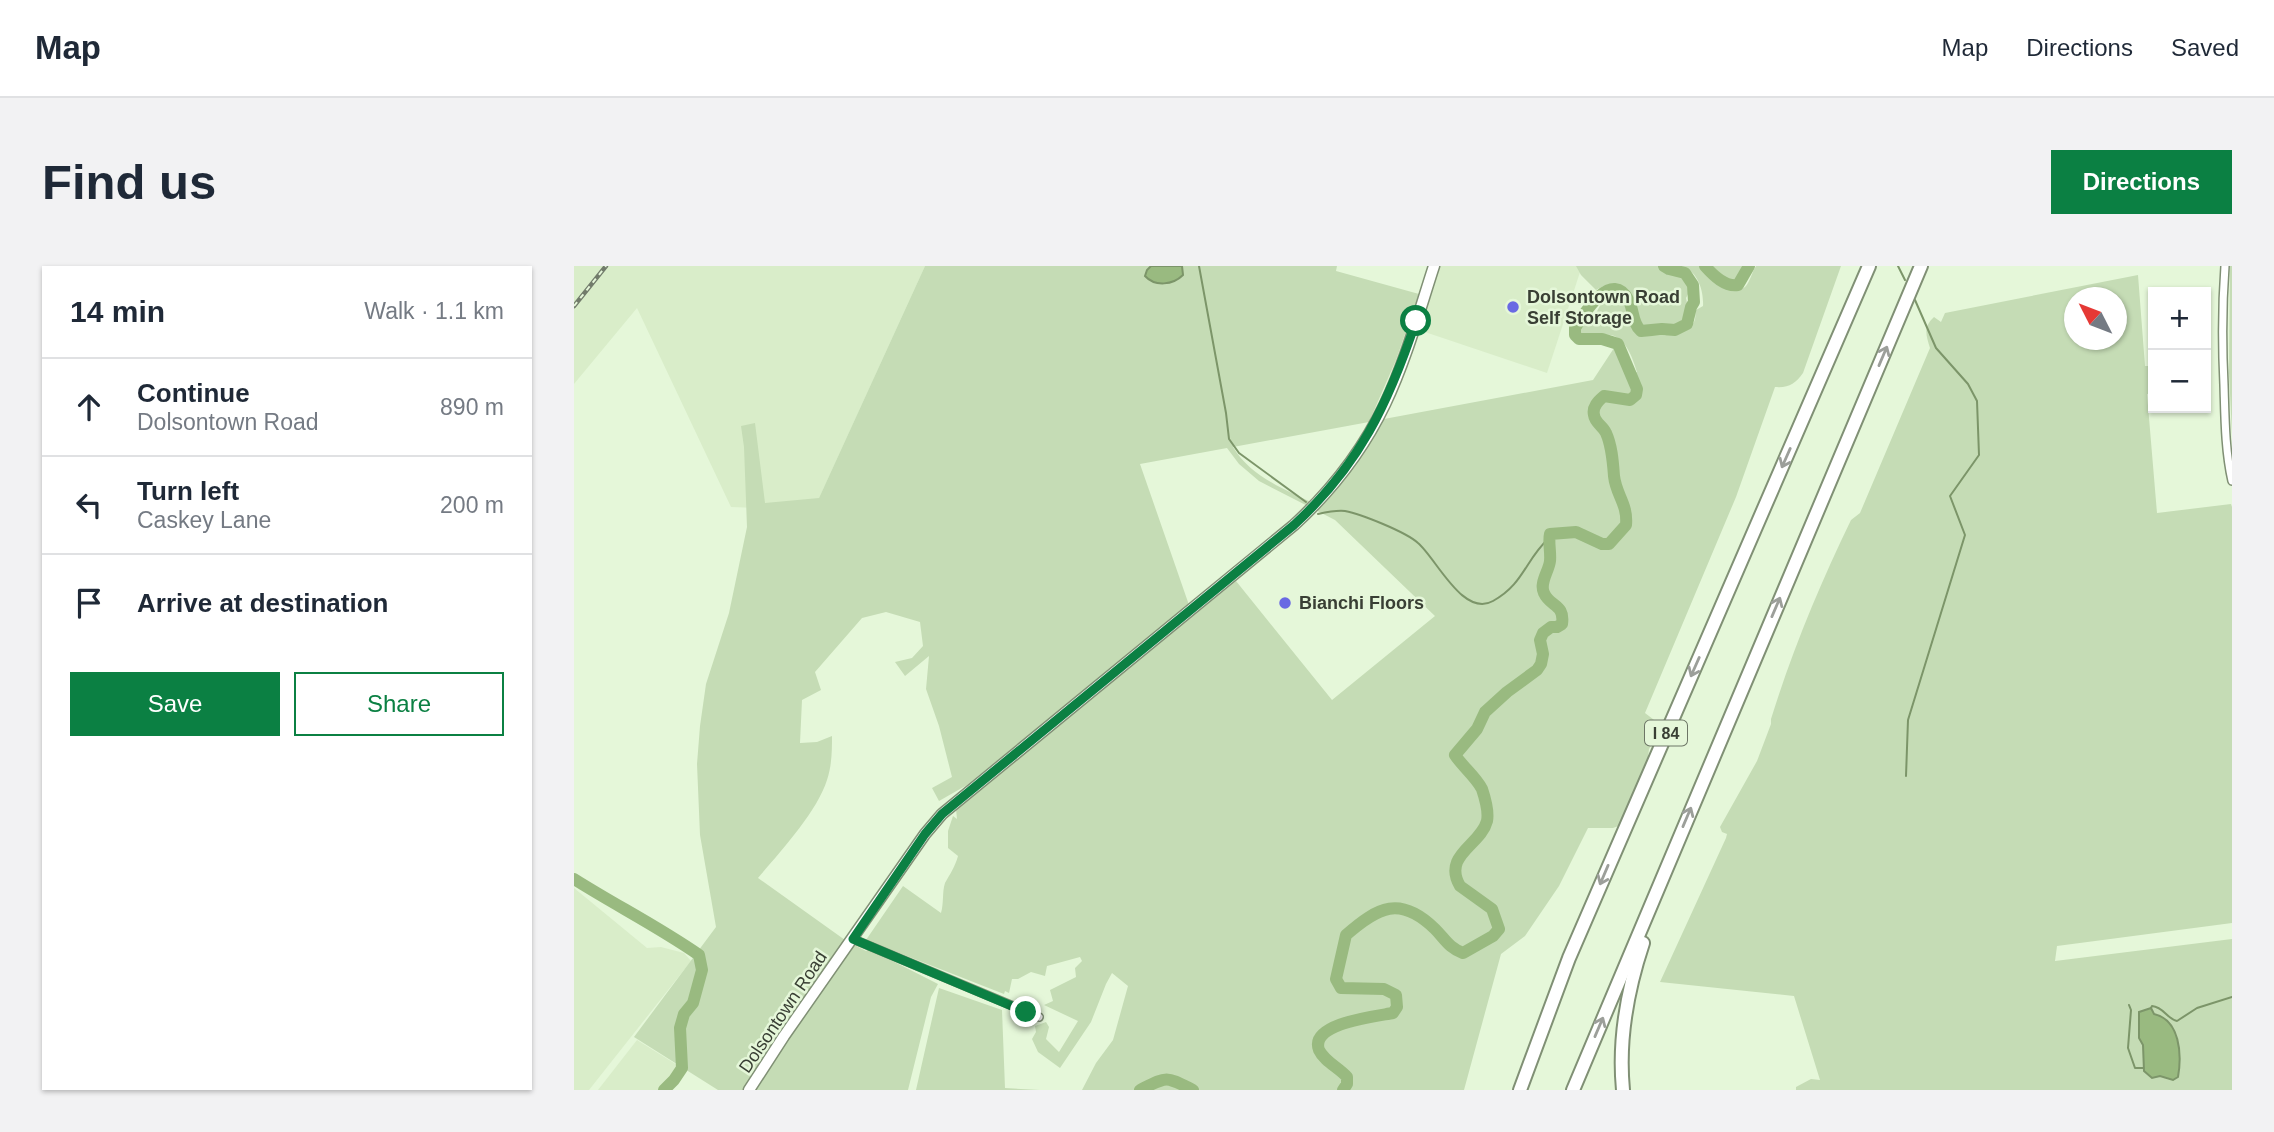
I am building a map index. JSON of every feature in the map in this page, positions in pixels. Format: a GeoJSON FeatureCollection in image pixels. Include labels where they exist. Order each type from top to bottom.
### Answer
{"type":"FeatureCollection","features":[{"type":"Feature","properties":{"kind":"highway","name":"I 84"},"geometry":{"type":"LineString","coordinates":[[1520,1090],[1569,958],[1869,266]]}},
{"type":"Feature","properties":{"kind":"highway"},"geometry":{"type":"LineString","coordinates":[[1573,1090],[1921,266]]}},
{"type":"Feature","properties":{"kind":"highway"},"geometry":{"type":"LineString","coordinates":[[1623,1090],[1621,1048],[1626,1005],[1637,958],[1665,884],[1671,855]]}},
{"type":"Feature","properties":{"kind":"street","name":"Dolsontown Road"},"geometry":{"type":"LineString","coordinates":[[749,1090],[925,834],[942,814],[1169,629],[1294,525],[1320,500],[1355,454],[1385,403],[1434,266]]}},
{"type":"Feature","properties":{"kind":"street"},"geometry":{"type":"LineString","coordinates":[[2225,266],[2222,343],[2224,412],[2232,481]]}},
{"type":"Feature","properties":{"kind":"street"},"geometry":{"type":"LineString","coordinates":[[853,939],[1039,1017]]}},
{"type":"Feature","properties":{"kind":"shaded area"},"geometry":{"type":"Polygon","coordinates":[[[574,266],[925,266],[815,507],[758,508],[731,507],[637,308],[574,384],[574,266]]]}},
{"type":"Feature","properties":{"kind":"shaded area"},"geometry":{"type":"Polygon","coordinates":[[[925,266],[1337,266],[1336,271],[1419,294],[1396,360],[1369,422],[1233,447],[1261,476],[1321,507],[1360,458],[1384,419],[1593,380],[1616,345],[1628,374],[1637,372],[1621,340],[1607,335],[1581,333],[1586,319],[1594,317],[1606,294],[1619,294],[1623,298],[1634,331],[1647,335],[1675,334],[1690,327],[1695,320],[1696,310],[1703,306],[1698,281],[1691,271],[1680,266],[1702,266],[1721,286],[1739,290],[1745,287],[1756,266],[1841,266],[1803,373],[1791,384],[1775,387],[1736,497],[1645,713],[1662,726],[1649,749],[1642,805],[1624,824],[1613,828],[1588,828],[1559,886],[1525,936],[1501,954],[1464,1090],[1082,1090],[1096,1063],[1113,1040],[1128,986],[1112,973],[1091,1022],[1060,1068],[1038,1052],[1032,1039],[1036,1032],[1035,1026],[1046,1022],[1049,1027],[1046,1039],[1059,1052],[1078,1021],[1044,1005],[1053,1001],[1050,990],[1076,977],[1075,968],[1082,961],[1080,957],[1047,966],[1045,976],[1031,972],[1012,979],[1009,993],[1005,991],[1004,994],[866,940],[903,886],[941,913],[945,883],[958,856],[948,848],[948,831],[953,816],[957,819],[956,809],[1236,581],[1332,700],[1435,616],[1335,520],[1259,481],[1239,464],[1227,448],[1140,464],[1189,605],[967,785],[939,801],[932,788],[952,777],[926,689],[929,656],[905,676],[895,662],[912,658],[923,646],[920,622],[886,612],[862,618],[815,672],[821,690],[802,700],[800,743],[817,742],[832,736],[829,774],[807,818],[758,878],[845,940],[866,951],[869,949],[938,984],[931,997],[908,1090],[718,1090],[634,1037],[716,927],[700,835],[697,764],[706,684],[729,613],[747,527],[741,426],[755,423],[765,503],[819,498],[925,266]]]}},
{"type":"Feature","properties":{"kind":"shaded area"},"geometry":{"type":"Polygon","coordinates":[[[1151,266],[1182,266],[1183,275],[1169,283],[1154,282],[1145,276],[1151,266]]]}},
{"type":"Feature","properties":{"kind":"shaded area"},"geometry":{"type":"Polygon","coordinates":[[[1440,266],[1582,266],[1547,373],[1419,330],[1440,266]]]}},
{"type":"Feature","properties":{"kind":"shaded area"},"geometry":{"type":"Polygon","coordinates":[[[1576,266],[1659,266],[1666,273],[1682,275],[1691,288],[1686,298],[1684,323],[1657,325],[1646,329],[1641,326],[1632,299],[1623,286],[1607,285],[1596,290],[1576,266]]]}},
{"type":"Feature","properties":{"kind":"shaded area"},"geometry":{"type":"Polygon","coordinates":[[[1713,266],[1746,266],[1736,282],[1727,280],[1713,266]]]}},
{"type":"Feature","properties":{"kind":"shaded area"},"geometry":{"type":"Polygon","coordinates":[[[2232,266],[2232,434],[2229,373],[2232,266]]]}},
{"type":"Feature","properties":{"kind":"shaded area"},"geometry":{"type":"Polygon","coordinates":[[[2138,275],[2145,366],[2148,366],[2148,413],[2157,513],[2231,504],[2232,923],[2057,946],[2055,961],[2232,939],[2232,1090],[1796,1090],[1796,1087],[1811,1079],[1820,1080],[1794,996],[1660,982],[1726,838],[1727,834],[1722,832],[1720,827],[1757,761],[1797,643],[1818,593],[1851,520],[1860,513],[1930,348],[1928,324],[1934,317],[1941,322],[1945,313],[2064,290],[2064,350],[2127,350],[2127,287],[2077,287],[2138,275]]]}},
{"type":"Feature","properties":{"kind":"shaded area"},"geometry":{"type":"Polygon","coordinates":[[[574,888],[647,948],[661,947],[684,953],[691,961],[589,1090],[574,1090],[574,888]]]}},
{"type":"Feature","properties":{"kind":"shaded area"},"geometry":{"type":"Polygon","coordinates":[[[939,988],[1002,1010],[1005,1088],[1040,1090],[916,1090],[939,988]]]}},
{"type":"Feature","properties":{"kind":"shaded area"},"geometry":{"type":"Polygon","coordinates":[[[2151,1008],[2154,1014],[2169,1023],[2177,1039],[2179,1068],[2178,1077],[2173,1080],[2160,1076],[2152,1078],[2144,1071],[2143,1045],[2139,1038],[2139,1012],[2151,1008]]]}},
{"type":"Feature","properties":{"kind":"shaded area"},"geometry":{"type":"Polygon","coordinates":[[[637,1040],[682,1068],[674,1080],[664,1090],[598,1090],[637,1040]]]}},
{"type":"Feature","properties":{"kind":"waterway"},"geometry":{"type":"LineString","coordinates":[[1199,266],[1229,439],[1239,453],[1306,502]]}},
{"type":"Feature","properties":{"kind":"waterway"},"geometry":{"type":"LineString","coordinates":[[1343,1090],[1347,1077],[1319,1050],[1319,1041],[1324,1033],[1347,1022],[1393,1013],[1397,1007],[1396,995],[1384,989],[1341,988],[1336,979],[1346,935],[1368,917],[1389,909],[1400,909],[1422,918],[1451,946],[1463,953],[1493,936],[1499,929],[1492,909],[1460,886],[1456,875],[1459,858],[1483,829],[1487,813],[1482,789],[1455,755],[1477,729],[1485,712],[1537,670],[1543,654],[1540,640],[1543,633],[1562,624],[1559,609],[1547,598],[1543,589],[1550,561],[1550,534],[1576,532],[1602,544],[1609,544],[1626,525],[1625,511],[1615,483],[1610,443],[1596,420],[1594,409],[1604,396],[1630,400],[1636,395],[1637,389],[1618,344],[1602,339],[1579,339],[1575,335],[1575,328],[1599,296],[1615,289],[1622,292],[1629,301],[1641,331],[1675,330],[1687,324],[1694,302],[1693,285],[1685,273],[1664,266]]}},
{"type":"Feature","properties":{"kind":"waterway"},"geometry":{"type":"LineString","coordinates":[[1705,266],[1720,280],[1733,285],[1738,285],[1749,266]]}},
{"type":"Feature","properties":{"kind":"waterway"},"geometry":{"type":"LineString","coordinates":[[1898,266],[1905,280]]}},
{"type":"Feature","properties":{"kind":"waterway"},"geometry":{"type":"LineString","coordinates":[[1906,776],[1908,720],[1965,535],[1950,496],[1979,455],[1977,401],[1968,384],[1936,348],[1915,300]]}},
{"type":"Feature","properties":{"kind":"waterway"},"geometry":{"type":"LineString","coordinates":[[1318,514],[1345,511],[1404,534],[1425,550],[1461,594],[1482,604],[1493,601],[1511,587],[1549,538]]}},
{"type":"Feature","properties":{"kind":"waterway"},"geometry":{"type":"LineString","coordinates":[[574,879],[699,955],[702,970],[693,1003],[684,1014],[680,1028],[682,1068],[664,1090]]}},
{"type":"Feature","properties":{"kind":"waterway"},"geometry":{"type":"LineString","coordinates":[[2151,1008],[2160,1008],[2177,1021],[2197,1008],[2232,997]]}},
{"type":"Feature","properties":{"kind":"waterway"},"geometry":{"type":"LineString","coordinates":[[2129,1005],[2131,1010],[2128,1048],[2135,1068],[2143,1068]]}},
{"type":"Feature","properties":{"kind":"waterway"},"geometry":{"type":"LineString","coordinates":[[1140,1090],[1162,1080],[1171,1080],[1193,1090]]}},
{"type":"Feature","properties":{"kind":"railway"},"geometry":{"type":"LineString","coordinates":[[574,306],[606,266]]}},
{"type":"Feature","properties":{"kind":"place","name":"Dolsontown Road Self Storage"},"geometry":{"type":"Point","coordinates":[1513,307]}},
{"type":"Feature","properties":{"kind":"place","name":"Bianchi Floors"},"geometry":{"type":"Point","coordinates":[1285,603]}},
{"type":"Feature","properties":{"kind":"route"},"geometry":{"type":"LineString","coordinates":[[1026,1012],[853,939],[925,834],[950,806],[1131,660],[1294,525],[1320,500],[1335,483],[1380,414],[1391,392],[1416,321]]}}]}
